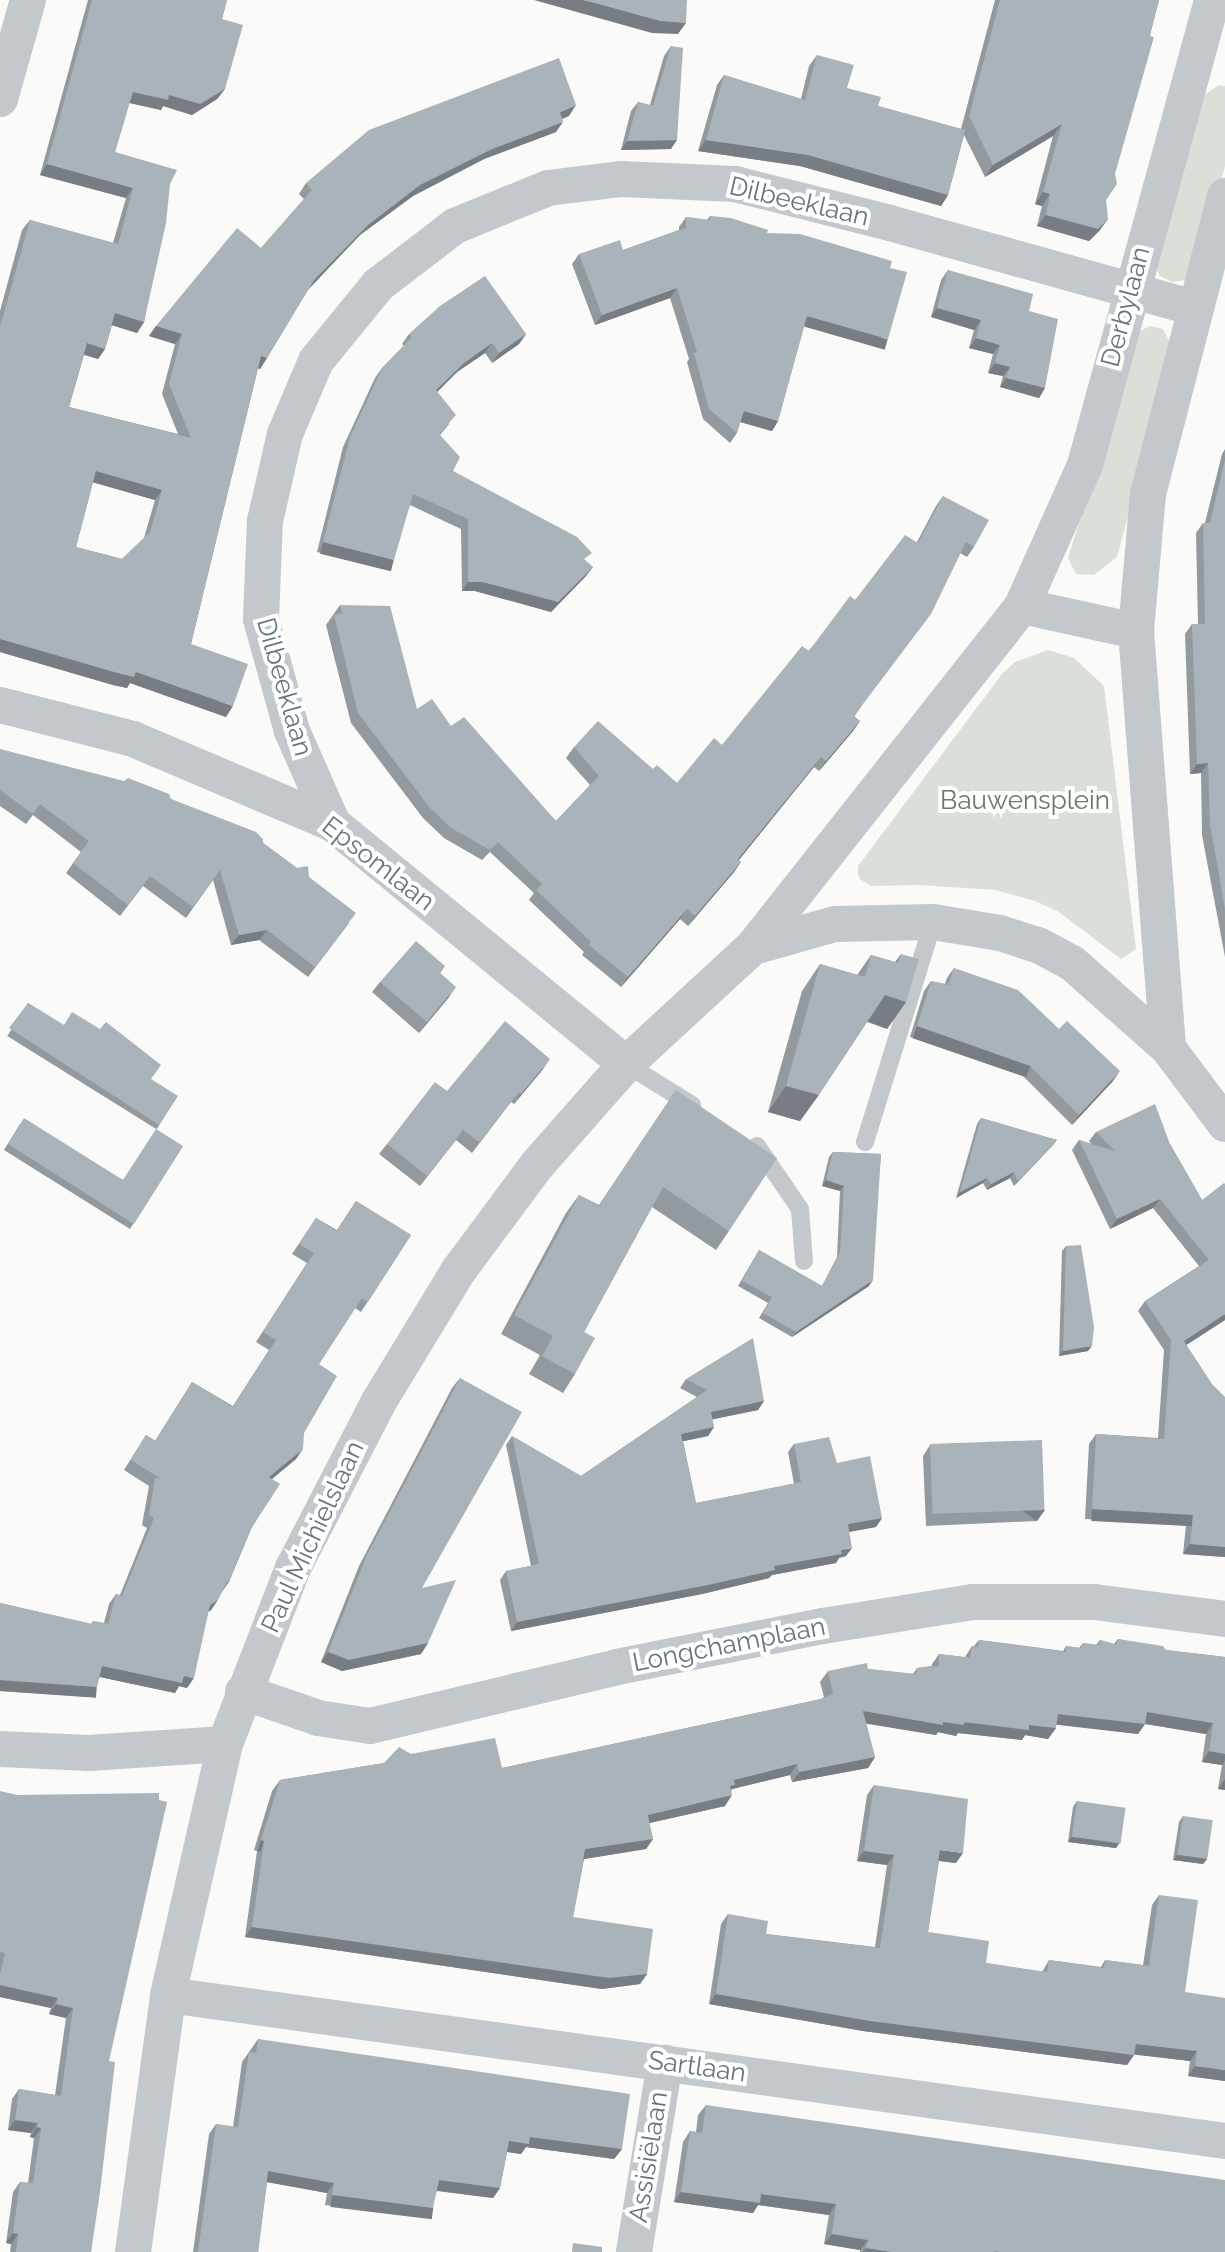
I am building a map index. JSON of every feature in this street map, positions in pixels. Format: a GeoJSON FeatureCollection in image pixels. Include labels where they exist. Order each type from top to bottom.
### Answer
{"type":"FeatureCollection","features":[{"type":"Feature","properties":{"kind":"street"},"geometry":{"type":"LineString","coordinates":[[0,99],[28,0]]}},
{"type":"Feature","properties":{"kind":"street","name":"Derbylaan"},"geometry":{"type":"LineString","coordinates":[[1022,606],[1085,465],[1130,292],[1210,61],[1212,0]]}},
{"type":"Feature","properties":{"kind":"street","name":"Dilbeeklaan"},"geometry":{"type":"LineString","coordinates":[[333,824],[292,731],[261,619],[265,521],[285,434],[316,361],[378,285],[455,226],[548,188],[621,179],[735,184],[890,223],[1195,308]]}},
{"type":"Feature","properties":{"kind":"street"},"geometry":{"type":"LineString","coordinates":[[1168,1048],[1136,631],[1148,494],[1225,196]]}},
{"type":"Feature","properties":{"kind":"street"},"geometry":{"type":"LineString","coordinates":[[753,947],[1022,606],[1136,631]]}},
{"type":"Feature","properties":{"kind":"street","name":"Epsomlaan"},"geometry":{"type":"LineString","coordinates":[[0,705],[133,739],[333,824],[626,1064]]}},
{"type":"Feature","properties":{"kind":"street"},"geometry":{"type":"LineString","coordinates":[[753,947],[835,924],[933,922],[1000,933],[1038,945],[1072,963],[1168,1048],[1225,1124]]}},
{"type":"Feature","properties":{"kind":"street","name":"Paul Michielslaan"},"geometry":{"type":"LineString","coordinates":[[133,2252],[168,1995],[225,1744],[300,1554],[378,1403],[451,1283],[537,1165],[626,1064],[753,947]]}},
{"type":"Feature","properties":{"kind":"street","name":"Longchamplaan"},"geometry":{"type":"LineString","coordinates":[[243,1692],[318,1718],[370,1726],[617,1667],[823,1626],[973,1602],[1094,1602],[1225,1619]]}},
{"type":"Feature","properties":{"kind":"street"},"geometry":{"type":"LineString","coordinates":[[0,1749],[89,1753],[225,1744]]}},
{"type":"Feature","properties":{"kind":"street","name":"Sartlaan"},"geometry":{"type":"LineString","coordinates":[[168,1995],[1225,2141]]}},
{"type":"Feature","properties":{"kind":"street","name":"Assisiëlaan"},"geometry":{"type":"LineString","coordinates":[[634,2252],[665,2063]]}},
{"type":"Feature","properties":{"kind":"lane"},"geometry":{"type":"LineString","coordinates":[[865,1142],[933,922]]}},
{"type":"Feature","properties":{"kind":"lane"},"geometry":{"type":"LineString","coordinates":[[626,1064],[709,1116]]}},
{"type":"Feature","properties":{"kind":"lane"},"geometry":{"type":"LineString","coordinates":[[745,1139],[758,1147],[800,1209],[804,1261]]}},
{"type":"Feature","properties":{"kind":"green space"},"geometry":{"type":"Polygon","coordinates":[[[1219,85],[1225,86],[1225,166],[1196,268],[1186,280],[1172,282],[1160,276],[1156,268],[1200,98],[1219,85]]]}},
{"type":"Feature","properties":{"kind":"green space"},"geometry":{"type":"Polygon","coordinates":[[[1150,326],[1163,329],[1173,348],[1117,557],[1094,575],[1076,574],[1068,558],[1138,332],[1150,326]]]}},
{"type":"Feature","properties":{"kind":"green space","name":"Bauwensplein"},"geometry":{"type":"Polygon","coordinates":[[[1048,650],[1074,658],[1104,686],[1136,949],[1121,959],[1059,912],[1035,901],[995,890],[919,885],[871,886],[860,879],[858,873],[858,866],[1002,674],[1015,662],[1048,650]]]}},
{"type":"Feature","properties":{"kind":"building"},"geometry":{"type":"Polygon","coordinates":[[[92,0],[227,0],[222,19],[243,25],[225,89],[200,104],[169,95],[168,100],[133,92],[115,152],[177,170],[170,184],[166,223],[144,322],[115,313],[105,349],[87,343],[69,407],[191,438],[169,384],[182,334],[156,326],[237,228],[261,248],[312,190],[306,183],[369,130],[559,58],[576,105],[560,112],[563,122],[492,149],[420,185],[368,225],[314,280],[267,358],[261,356],[191,644],[248,664],[233,706],[136,672],[134,677],[121,674],[0,639],[0,327],[30,220],[118,244],[133,188],[47,164],[92,0]],[[96,471],[76,547],[122,559],[150,532],[162,490],[96,471]]]}},
{"type":"Feature","properties":{"kind":"building"},"geometry":{"type":"Polygon","coordinates":[[[584,0],[687,0],[686,23],[660,21],[584,0]]]}},
{"type":"Feature","properties":{"kind":"building"},"geometry":{"type":"Polygon","coordinates":[[[1000,0],[1159,0],[1150,36],[1154,37],[1115,174],[1117,184],[1106,200],[1108,219],[1098,229],[1046,215],[1050,194],[1043,192],[1062,124],[993,165],[969,116],[1000,0]]]}},
{"type":"Feature","properties":{"kind":"building"},"geometry":{"type":"Polygon","coordinates":[[[671,46],[683,48],[677,140],[627,141],[638,102],[653,106],[671,46]]]}},
{"type":"Feature","properties":{"kind":"building"},"geometry":{"type":"Polygon","coordinates":[[[817,55],[854,65],[847,88],[881,97],[878,106],[965,130],[948,195],[808,155],[706,140],[724,75],[805,100],[817,55]]]}},
{"type":"Feature","properties":{"kind":"building"},"geometry":{"type":"Polygon","coordinates":[[[710,216],[731,218],[768,230],[767,233],[800,234],[892,261],[890,268],[907,272],[888,339],[807,316],[778,421],[744,411],[737,433],[709,409],[694,353],[697,352],[677,288],[602,315],[579,254],[620,240],[623,250],[686,228],[686,217],[710,220],[710,216]]]}},
{"type":"Feature","properties":{"kind":"building"},"geometry":{"type":"Polygon","coordinates":[[[948,270],[1033,294],[1029,311],[1058,319],[1045,388],[1006,378],[1010,367],[995,363],[1000,345],[976,338],[981,320],[937,308],[948,270]]]}},
{"type":"Feature","properties":{"kind":"building"},"geometry":{"type":"Polygon","coordinates":[[[485,276],[526,334],[499,353],[492,343],[464,363],[436,390],[456,415],[439,434],[460,457],[453,471],[577,537],[592,553],[584,559],[593,567],[558,602],[482,582],[468,582],[468,519],[413,494],[394,560],[323,542],[350,437],[382,368],[412,337],[409,334],[440,306],[485,276]]]}},
{"type":"Feature","properties":{"kind":"building"},"geometry":{"type":"Polygon","coordinates":[[[1225,460],[1225,909],[1210,825],[1208,763],[1197,764],[1192,624],[1205,624],[1203,523],[1210,523],[1225,460]]]}},
{"type":"Feature","properties":{"kind":"building"},"geometry":{"type":"Polygon","coordinates":[[[943,496],[989,520],[974,547],[966,542],[931,614],[854,716],[860,721],[826,761],[821,757],[738,859],[741,862],[695,916],[687,909],[628,977],[589,945],[591,942],[536,890],[542,884],[498,842],[490,850],[451,828],[430,808],[358,713],[334,615],[342,613],[340,605],[390,606],[417,709],[432,699],[451,726],[464,717],[556,821],[599,776],[574,747],[598,721],[653,769],[657,765],[677,783],[714,738],[722,745],[802,646],[809,651],[850,596],[855,600],[905,535],[918,543],[943,496]]]}},
{"type":"Feature","properties":{"kind":"building"},"geometry":{"type":"Polygon","coordinates":[[[0,749],[124,781],[128,778],[169,794],[171,799],[256,832],[263,843],[297,868],[308,866],[309,877],[356,913],[315,967],[267,930],[239,935],[220,870],[193,907],[150,876],[128,905],[73,863],[89,841],[40,804],[33,814],[0,790],[0,749]]]}},
{"type":"Feature","properties":{"kind":"building"},"geometry":{"type":"Polygon","coordinates":[[[416,941],[445,966],[439,972],[456,987],[427,1022],[380,982],[416,941]]]}},
{"type":"Feature","properties":{"kind":"building"},"geometry":{"type":"Polygon","coordinates":[[[901,954],[919,959],[906,1002],[885,995],[819,1095],[786,1086],[820,964],[865,977],[871,955],[898,963],[901,954]]]}},
{"type":"Feature","properties":{"kind":"building"},"geometry":{"type":"Polygon","coordinates":[[[954,968],[1018,990],[1059,1029],[1067,1021],[1120,1071],[1079,1115],[1030,1066],[917,1026],[931,981],[948,985],[954,968]]]}},
{"type":"Feature","properties":{"kind":"building"},"geometry":{"type":"Polygon","coordinates":[[[28,1003],[64,1025],[72,1012],[100,1029],[106,1022],[161,1065],[151,1079],[178,1096],[159,1125],[9,1028],[28,1003]]]}},
{"type":"Feature","properties":{"kind":"building"},"geometry":{"type":"Polygon","coordinates":[[[505,1021],[550,1059],[479,1142],[463,1130],[427,1176],[387,1144],[435,1082],[447,1091],[505,1021]]]}},
{"type":"Feature","properties":{"kind":"building"},"geometry":{"type":"Polygon","coordinates":[[[676,1090],[777,1158],[729,1231],[663,1187],[584,1332],[595,1338],[575,1374],[542,1356],[553,1336],[514,1315],[579,1195],[599,1206],[676,1090]]]}},
{"type":"Feature","properties":{"kind":"building"},"geometry":{"type":"Polygon","coordinates":[[[1155,1104],[1170,1144],[1202,1200],[1225,1184],[1225,1314],[1184,1341],[1212,1384],[1225,1397],[1225,1547],[1190,1544],[1193,1515],[1092,1509],[1096,1434],[1164,1439],[1171,1340],[1145,1301],[1209,1260],[1160,1199],[1117,1219],[1079,1140],[1115,1151],[1096,1132],[1155,1104]]]}},
{"type":"Feature","properties":{"kind":"building"},"geometry":{"type":"Polygon","coordinates":[[[24,1118],[123,1180],[156,1129],[183,1146],[134,1224],[8,1144],[24,1118]]]}},
{"type":"Feature","properties":{"kind":"building"},"geometry":{"type":"Polygon","coordinates":[[[981,1118],[1057,1140],[1018,1181],[1014,1172],[991,1184],[987,1178],[960,1192],[981,1118]]]}},
{"type":"Feature","properties":{"kind":"building"},"geometry":{"type":"Polygon","coordinates":[[[833,1152],[881,1154],[873,1280],[796,1332],[763,1313],[772,1297],[742,1281],[759,1250],[822,1286],[840,1252],[844,1186],[826,1180],[833,1152]]]}},
{"type":"Feature","properties":{"kind":"building"},"geometry":{"type":"Polygon","coordinates":[[[356,1201],[411,1235],[368,1302],[362,1298],[319,1364],[337,1376],[304,1433],[303,1449],[269,1477],[280,1484],[249,1532],[229,1582],[218,1600],[210,1605],[194,1678],[184,1676],[182,1683],[102,1666],[97,1687],[0,1680],[0,1603],[92,1624],[93,1621],[108,1624],[116,1594],[122,1596],[154,1518],[149,1515],[155,1478],[161,1479],[131,1460],[146,1435],[156,1441],[192,1382],[233,1407],[276,1340],[263,1332],[314,1253],[299,1244],[316,1218],[337,1231],[356,1201]]]}},
{"type":"Feature","properties":{"kind":"building"},"geometry":{"type":"Polygon","coordinates":[[[1081,1245],[1094,1327],[1092,1346],[1063,1351],[1066,1246],[1081,1245]]]}},
{"type":"Feature","properties":{"kind":"building"},"geometry":{"type":"Polygon","coordinates":[[[753,1338],[764,1401],[711,1412],[714,1427],[681,1434],[696,1503],[801,1482],[794,1444],[829,1437],[837,1463],[870,1456],[882,1518],[848,1524],[852,1548],[841,1550],[842,1554],[774,1566],[775,1570],[708,1585],[517,1622],[506,1571],[539,1564],[512,1436],[581,1476],[707,1390],[686,1379],[753,1338]]]}},
{"type":"Feature","properties":{"kind":"building"},"geometry":{"type":"Polygon","coordinates":[[[460,1378],[522,1412],[422,1588],[456,1580],[428,1643],[349,1660],[328,1652],[367,1555],[460,1378]]]}},
{"type":"Feature","properties":{"kind":"building"},"geometry":{"type":"Polygon","coordinates":[[[1042,1440],[1044,1510],[933,1514],[930,1444],[1042,1440]]]}},
{"type":"Feature","properties":{"kind":"building"},"geometry":{"type":"Polygon","coordinates":[[[1118,1639],[1163,1646],[1166,1650],[1225,1657],[1225,1754],[1209,1751],[1213,1723],[1147,1712],[1145,1724],[1058,1714],[1056,1728],[1029,1725],[1029,1730],[964,1722],[964,1725],[943,1722],[943,1725],[863,1711],[875,1757],[799,1772],[797,1764],[734,1780],[735,1785],[730,1786],[732,1795],[648,1815],[653,1839],[585,1849],[573,1917],[653,1929],[647,1974],[609,1978],[252,1927],[264,1841],[261,1840],[280,1780],[384,1763],[399,1747],[411,1754],[495,1738],[502,1768],[821,1699],[833,1694],[828,1671],[867,1663],[868,1669],[916,1674],[917,1668],[939,1666],[939,1654],[970,1658],[972,1646],[978,1647],[979,1640],[1066,1652],[1066,1646],[1081,1648],[1083,1643],[1099,1645],[1100,1640],[1116,1645],[1118,1639]]]}},
{"type":"Feature","properties":{"kind":"building"},"geometry":{"type":"Polygon","coordinates":[[[874,1785],[968,1799],[963,1853],[940,1850],[928,1932],[989,1941],[986,1963],[1047,1972],[1049,1960],[1104,1968],[1105,1960],[1149,1966],[1159,1895],[1198,1900],[1185,1992],[1225,1998],[1225,2070],[1195,2066],[1197,2051],[1136,2044],[1134,2055],[870,2021],[716,1994],[728,1914],[768,1921],[766,1934],[880,1948],[894,1855],[864,1851],[874,1785]]]}},
{"type":"Feature","properties":{"kind":"building"},"geometry":{"type":"Polygon","coordinates":[[[0,1791],[17,1795],[159,1793],[159,1800],[167,1802],[109,2061],[115,2062],[91,2252],[16,2252],[18,2234],[13,2233],[20,2182],[33,2183],[41,2128],[37,2127],[38,2123],[15,2120],[19,2089],[61,2096],[73,2008],[56,2004],[58,1998],[0,1985],[5,1953],[0,1952],[0,1791]]]}},
{"type":"Feature","properties":{"kind":"building"},"geometry":{"type":"Polygon","coordinates":[[[1077,1801],[1126,1808],[1121,1843],[1072,1837],[1077,1801]]]}},
{"type":"Feature","properties":{"kind":"building"},"geometry":{"type":"Polygon","coordinates":[[[1183,1816],[1213,1820],[1207,1859],[1178,1855],[1183,1816]]]}},
{"type":"Feature","properties":{"kind":"building"},"geometry":{"type":"Polygon","coordinates":[[[258,2039],[630,2094],[622,2149],[530,2137],[529,2144],[509,2141],[500,2188],[439,2180],[433,2208],[332,2195],[334,2183],[268,2171],[258,2252],[198,2252],[216,2124],[238,2127],[249,2052],[256,2053],[258,2039]]]}},
{"type":"Feature","properties":{"kind":"building"},"geometry":{"type":"Polygon","coordinates":[[[706,2105],[1225,2180],[1225,2252],[892,2252],[866,2248],[868,2240],[832,2234],[836,2204],[761,2194],[760,2203],[681,2192],[690,2131],[702,2133],[706,2105]]]}},
{"type":"Feature","properties":{"kind":"building"},"geometry":{"type":"Polygon","coordinates":[[[573,2243],[602,2247],[602,2252],[572,2252],[573,2243]]]}}]}
